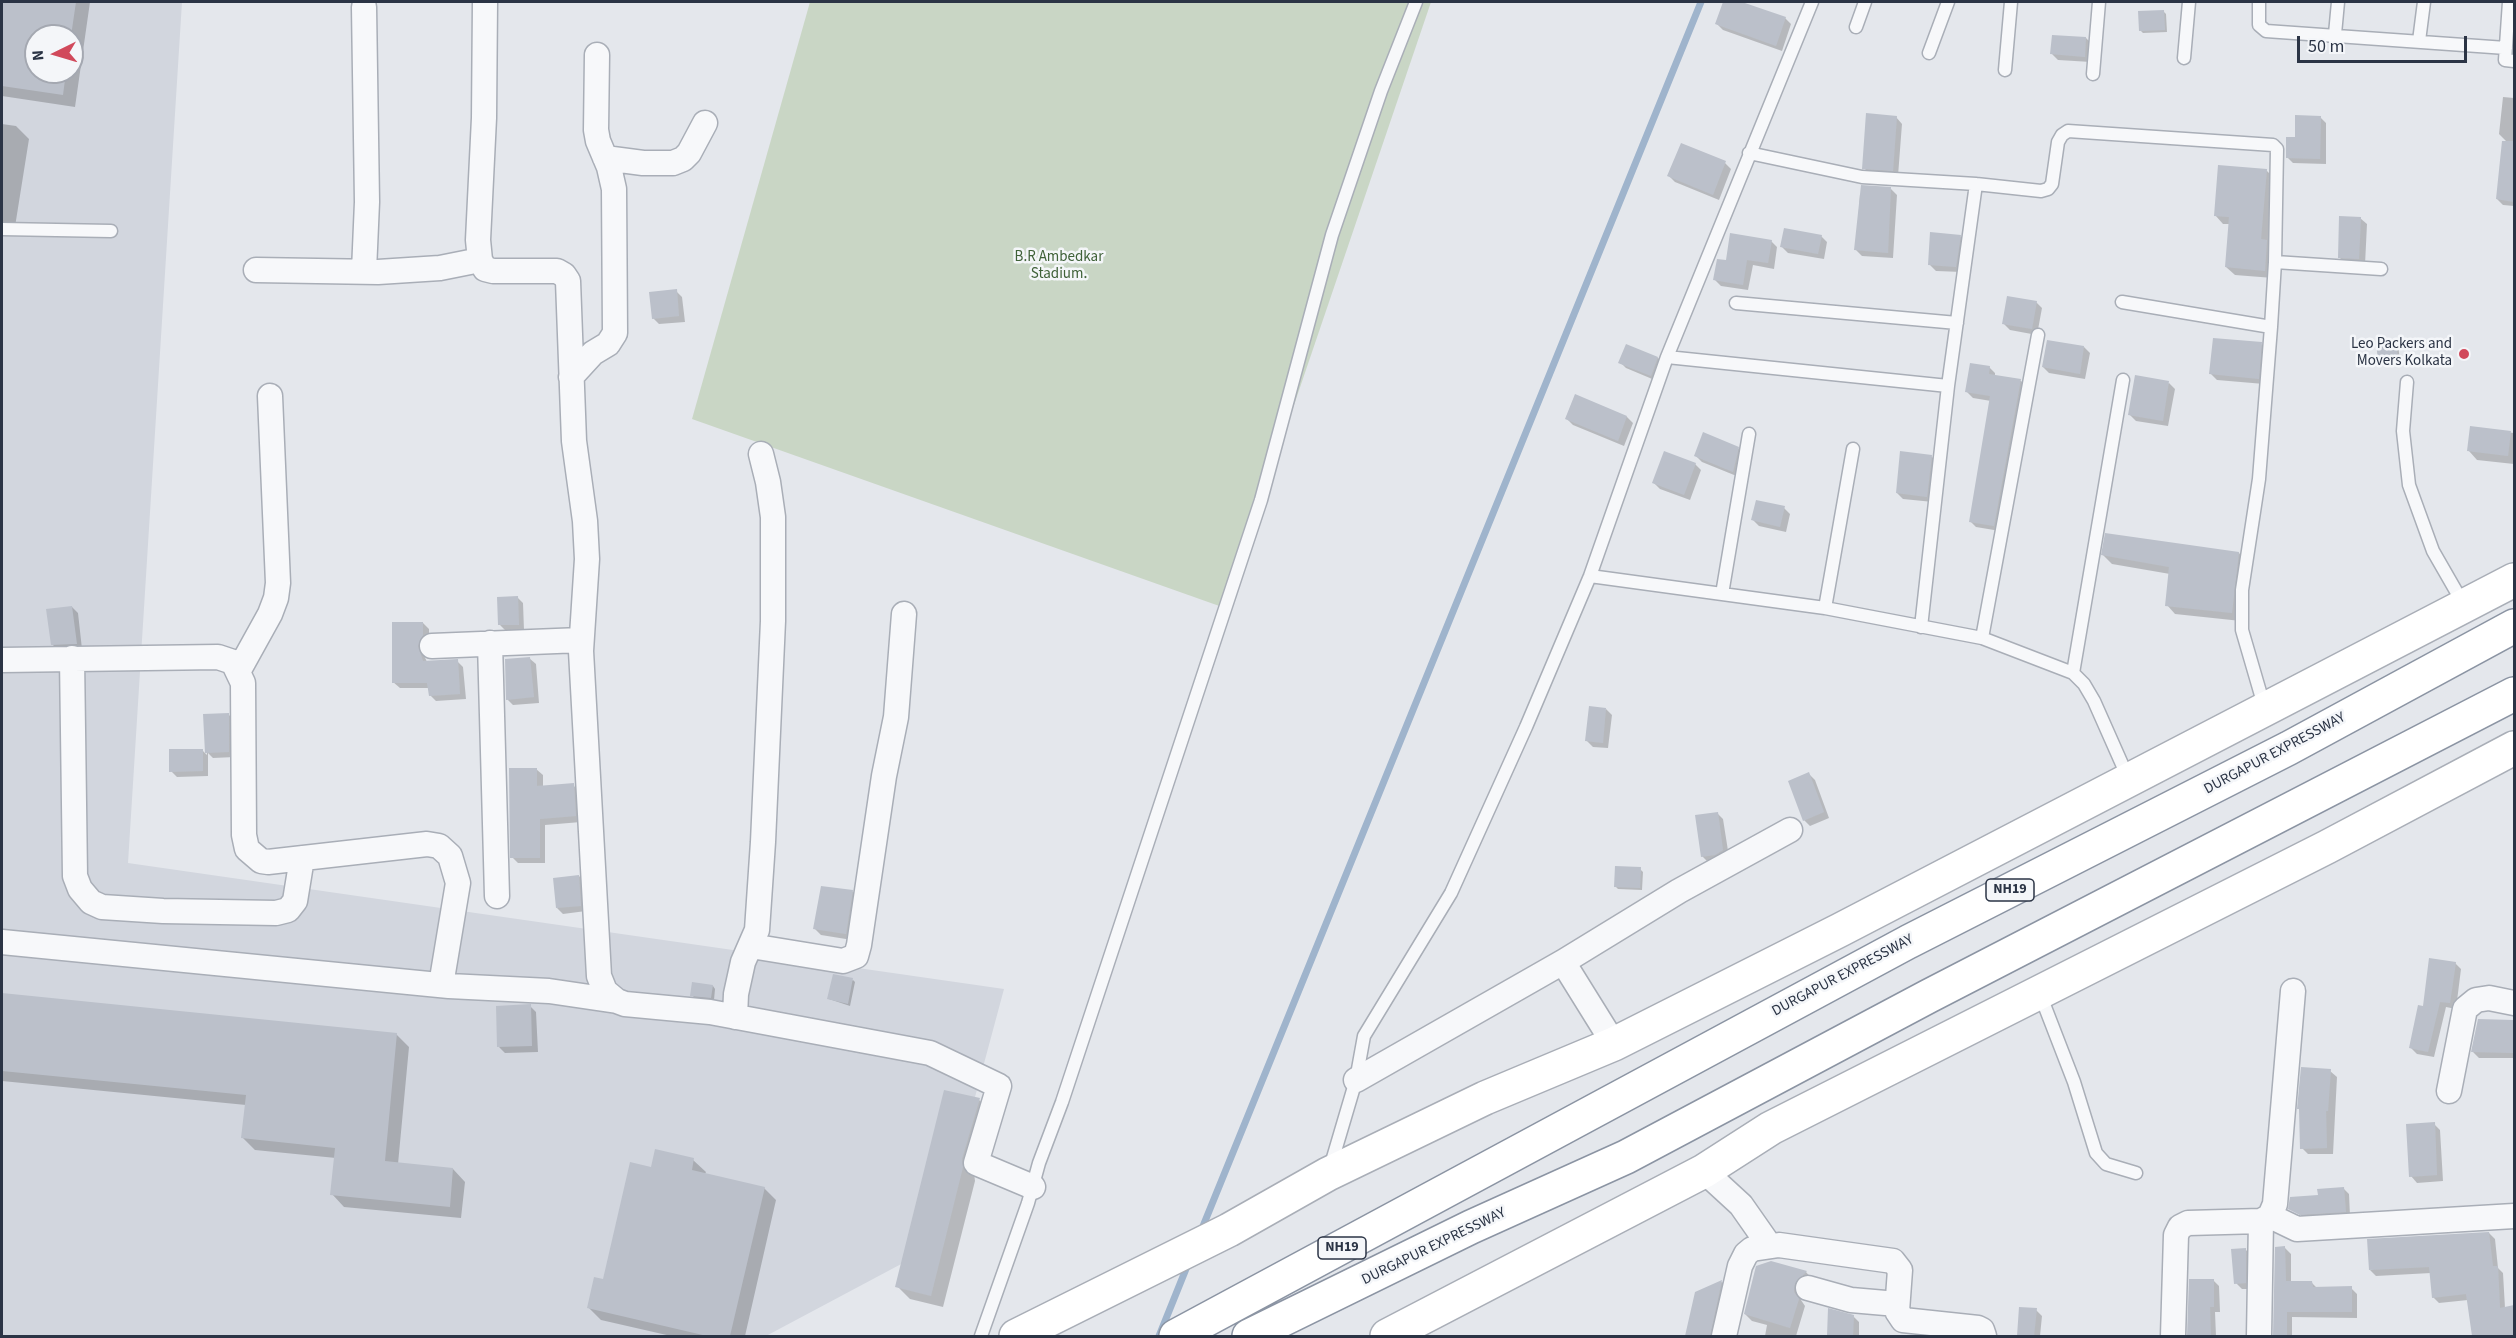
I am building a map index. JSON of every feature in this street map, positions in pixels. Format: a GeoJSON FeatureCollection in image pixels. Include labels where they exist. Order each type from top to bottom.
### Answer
{"type":"FeatureCollection","features":[{"type":"Feature","properties":{"kind":"main road"},"geometry":{"type":"LineString","coordinates":[[1016,1336],[1228,1230],[1328,1174],[1485,1098],[1614,1044],[1840,930],[2514,579]]}},
{"type":"Feature","properties":{"kind":"main road","name":"DURGAPUR EXPRESSWAY"},"geometry":{"type":"LineString","coordinates":[[1176,1336],[1280,1283],[1377,1228],[1887,953],[2289,748],[2514,626]]}},
{"type":"Feature","properties":{"kind":"main road","name":"DURGAPUR EXPRESSWAY"},"geometry":{"type":"LineString","coordinates":[[1249,1336],[1471,1227],[1626,1157],[1929,996],[2514,694]]}},
{"type":"Feature","properties":{"kind":"main road"},"geometry":{"type":"LineString","coordinates":[[1388,1336],[1419,1329],[1704,1171],[1771,1128],[2327,847],[2514,748]]}},
{"type":"Feature","properties":{"kind":"street"},"geometry":{"type":"LineString","coordinates":[[485,2],[484,118],[478,240],[480,260],[485,269],[493,271],[557,271],[564,274],[568,282],[574,441],[585,521],[587,559],[581,640],[599,976],[605,991],[616,1001]]}},
{"type":"Feature","properties":{"kind":"street"},"geometry":{"type":"LineString","coordinates":[[364,6],[367,202],[364,272]]}},
{"type":"Feature","properties":{"kind":"street"},"geometry":{"type":"LineString","coordinates":[[571,377],[593,353],[608,344],[615,333],[614,189],[609,166],[596,130],[597,55]]}},
{"type":"Feature","properties":{"kind":"street"},"geometry":{"type":"LineString","coordinates":[[605,158],[643,163],[673,163],[683,159],[689,153],[705,123]]}},
{"type":"Feature","properties":{"kind":"street"},"geometry":{"type":"LineString","coordinates":[[256,270],[364,272],[440,268],[480,260]]}},
{"type":"Feature","properties":{"kind":"street"},"geometry":{"type":"LineString","coordinates":[[238,670],[270,614],[276,598],[278,583],[270,396]]}},
{"type":"Feature","properties":{"kind":"street"},"geometry":{"type":"LineString","coordinates":[[735,1017],[739,977],[757,930],[760,908],[773,621],[773,517],[761,454]]}},
{"type":"Feature","properties":{"kind":"street"},"geometry":{"type":"LineString","coordinates":[[751,946],[843,961],[856,956],[860,945],[884,776],[896,717],[904,614]]}},
{"type":"Feature","properties":{"kind":"street"},"geometry":{"type":"LineString","coordinates":[[432,646],[581,640]]}},
{"type":"Feature","properties":{"kind":"street"},"geometry":{"type":"LineString","coordinates":[[490,643],[497,896]]}},
{"type":"Feature","properties":{"kind":"street"},"geometry":{"type":"LineString","coordinates":[[2,660],[218,657],[233,662],[243,683],[244,835],[247,849],[261,861],[427,844],[439,846],[450,856],[458,883],[441,985]]}},
{"type":"Feature","properties":{"kind":"street"},"geometry":{"type":"LineString","coordinates":[[72,658],[75,876],[80,889],[91,902],[102,907],[163,911],[276,913],[288,910],[295,901],[302,858]]}},
{"type":"Feature","properties":{"kind":"street"},"geometry":{"type":"LineString","coordinates":[[1356,1080],[1563,962],[1679,891],[1790,830]]}},
{"type":"Feature","properties":{"kind":"street"},"geometry":{"type":"LineString","coordinates":[[2,942],[441,985],[549,991],[625,1004],[735,1017],[930,1053],[999,1086],[976,1163],[1033,1187]]}},
{"type":"Feature","properties":{"kind":"street"},"geometry":{"type":"LineString","coordinates":[[1563,962],[1614,1044]]}},
{"type":"Feature","properties":{"kind":"street"},"geometry":{"type":"LineString","coordinates":[[2259,1336],[2265,1219],[2275,1204],[2294,991]]}},
{"type":"Feature","properties":{"kind":"street"},"geometry":{"type":"LineString","coordinates":[[2449,1091],[2465,1009],[2476,1000],[2489,998],[2514,1003]]}},
{"type":"Feature","properties":{"kind":"street"},"geometry":{"type":"LineString","coordinates":[[1704,1171],[1741,1205],[1769,1245]]}},
{"type":"Feature","properties":{"kind":"street"},"geometry":{"type":"LineString","coordinates":[[2173,1336],[2176,1235],[2180,1227],[2188,1223],[2265,1219],[2297,1228],[2310,1228],[2514,1216]]}},
{"type":"Feature","properties":{"kind":"street"},"geometry":{"type":"LineString","coordinates":[[1724,1336],[1742,1261],[1752,1249],[1769,1245],[1893,1261],[1898,1265],[1901,1277],[1897,1311],[1902,1320],[1978,1328],[1982,1330],[1984,1336]]}},
{"type":"Feature","properties":{"kind":"street"},"geometry":{"type":"LineString","coordinates":[[1808,1288],[1851,1300],[1897,1304]]}},
{"type":"Feature","properties":{"kind":"lane"},"geometry":{"type":"LineString","coordinates":[[981,1336],[1033,1187],[1261,500],[1332,235],[1381,91],[1416,2]]}},
{"type":"Feature","properties":{"kind":"lane"},"geometry":{"type":"LineString","coordinates":[[1328,1174],[1356,1080],[1364,1036],[1451,893],[1526,728],[1590,576],[1667,357],[1812,2]]}},
{"type":"Feature","properties":{"kind":"lane"},"geometry":{"type":"LineString","coordinates":[[1856,27],[1865,2]]}},
{"type":"Feature","properties":{"kind":"lane"},"geometry":{"type":"LineString","coordinates":[[1929,53],[1948,2]]}},
{"type":"Feature","properties":{"kind":"lane"},"geometry":{"type":"LineString","coordinates":[[2004,70],[2011,2]]}},
{"type":"Feature","properties":{"kind":"lane"},"geometry":{"type":"LineString","coordinates":[[2092,75],[2099,2]]}},
{"type":"Feature","properties":{"kind":"lane"},"geometry":{"type":"LineString","coordinates":[[2184,58],[2189,2]]}},
{"type":"Feature","properties":{"kind":"lane"},"geometry":{"type":"LineString","coordinates":[[2259,2],[2259,25],[2266,31],[2335,34],[2505,48]]}},
{"type":"Feature","properties":{"kind":"lane"},"geometry":{"type":"LineString","coordinates":[[2335,34],[2338,2]]}},
{"type":"Feature","properties":{"kind":"lane"},"geometry":{"type":"LineString","coordinates":[[2420,41],[2424,2]]}},
{"type":"Feature","properties":{"kind":"lane"},"geometry":{"type":"LineString","coordinates":[[2509,2],[2505,60],[2514,61]]}},
{"type":"Feature","properties":{"kind":"lane"},"geometry":{"type":"LineString","coordinates":[[1749,153],[1862,177],[1976,184],[2041,191],[2048,189],[2052,184],[2058,142],[2068,131],[2273,145],[2277,149],[2275,262],[2271,327],[2259,479],[2242,600],[2242,630],[2266,710]]}},
{"type":"Feature","properties":{"kind":"lane"},"geometry":{"type":"LineString","coordinates":[[1921,627],[1948,386],[1976,184]]}},
{"type":"Feature","properties":{"kind":"lane"},"geometry":{"type":"LineString","coordinates":[[2,229],[111,231]]}},
{"type":"Feature","properties":{"kind":"lane"},"geometry":{"type":"LineString","coordinates":[[2275,262],[2381,269]]}},
{"type":"Feature","properties":{"kind":"lane"},"geometry":{"type":"LineString","coordinates":[[2122,302],[2271,327]]}},
{"type":"Feature","properties":{"kind":"lane"},"geometry":{"type":"LineString","coordinates":[[1736,303],[1957,323]]}},
{"type":"Feature","properties":{"kind":"lane"},"geometry":{"type":"LineString","coordinates":[[1982,638],[2037,335]]}},
{"type":"Feature","properties":{"kind":"lane"},"geometry":{"type":"LineString","coordinates":[[1667,357],[1948,386]]}},
{"type":"Feature","properties":{"kind":"lane"},"geometry":{"type":"LineString","coordinates":[[2073,673],[2123,380]]}},
{"type":"Feature","properties":{"kind":"lane"},"geometry":{"type":"LineString","coordinates":[[2407,382],[2403,431],[2409,486],[2433,552],[2464,606]]}},
{"type":"Feature","properties":{"kind":"lane"},"geometry":{"type":"LineString","coordinates":[[1722,594],[1749,434]]}},
{"type":"Feature","properties":{"kind":"lane"},"geometry":{"type":"LineString","coordinates":[[1825,608],[1853,449]]}},
{"type":"Feature","properties":{"kind":"lane"},"geometry":{"type":"LineString","coordinates":[[1590,576],[1825,608],[1982,638],[2073,673],[2084,684],[2094,701],[2129,781]]}},
{"type":"Feature","properties":{"kind":"lane"},"geometry":{"type":"LineString","coordinates":[[2039,993],[2074,1082],[2096,1153],[2106,1164],[2136,1173]]}},
{"type":"Feature","properties":{"kind":"shaded area"},"geometry":{"type":"Polygon","coordinates":[[[2,2],[182,2],[128,863],[1004,989],[935,1246],[766,1336],[2,1336],[2,2]]]}},
{"type":"Feature","properties":{"kind":"green space","name":"B.R Ambedkar Stadium."},"geometry":{"type":"Polygon","coordinates":[[[810,2],[1431,2],[1225,608],[692,419],[810,2]]]}},
{"type":"Feature","properties":{"kind":"building"},"geometry":{"type":"Polygon","coordinates":[[[2,2],[76,2],[73,24],[24,24],[24,84],[64,84],[63,95],[2,86],[2,2]]]}},
{"type":"Feature","properties":{"kind":"building"},"geometry":{"type":"Polygon","coordinates":[[[1723,2],[1742,2],[1786,17],[1776,46],[1715,24],[1723,2]]]}},
{"type":"Feature","properties":{"kind":"building"},"geometry":{"type":"Polygon","coordinates":[[[2164,10],[2165,30],[2139,31],[2138,11],[2164,10]]]}},
{"type":"Feature","properties":{"kind":"building"},"geometry":{"type":"Polygon","coordinates":[[[2052,35],[2086,37],[2085,57],[2050,54],[2052,35]]]}},
{"type":"Feature","properties":{"kind":"building"},"geometry":{"type":"Polygon","coordinates":[[[1866,113],[1897,116],[1893,171],[1862,169],[1866,113]]]}},
{"type":"Feature","properties":{"kind":"building"},"geometry":{"type":"Polygon","coordinates":[[[2295,115],[2321,116],[2320,159],[2286,158],[2286,137],[2295,137],[2295,115]]]}},
{"type":"Feature","properties":{"kind":"building"},"geometry":{"type":"Polygon","coordinates":[[[2502,141],[2514,141],[2514,202],[2496,199],[2502,141]]]}},
{"type":"Feature","properties":{"kind":"building"},"geometry":{"type":"Polygon","coordinates":[[[1681,143],[1726,161],[1713,195],[1667,176],[1681,143]]]}},
{"type":"Feature","properties":{"kind":"building"},"geometry":{"type":"Polygon","coordinates":[[[2218,165],[2267,169],[2261,239],[2267,240],[2265,271],[2225,267],[2229,217],[2214,216],[2218,165]]]}},
{"type":"Feature","properties":{"kind":"building"},"geometry":{"type":"Polygon","coordinates":[[[1861,185],[1891,187],[1888,253],[1854,250],[1861,185]]]}},
{"type":"Feature","properties":{"kind":"building"},"geometry":{"type":"Polygon","coordinates":[[[2339,216],[2361,217],[2359,259],[2338,258],[2339,216]]]}},
{"type":"Feature","properties":{"kind":"building"},"geometry":{"type":"Polygon","coordinates":[[[1784,228],[1822,235],[1818,254],[1780,247],[1784,228]]]}},
{"type":"Feature","properties":{"kind":"building"},"geometry":{"type":"Polygon","coordinates":[[[1930,232],[1961,235],[1956,267],[1928,265],[1930,232]]]}},
{"type":"Feature","properties":{"kind":"building"},"geometry":{"type":"Polygon","coordinates":[[[1730,233],[1772,240],[1768,263],[1747,260],[1743,285],[1713,280],[1717,259],[1726,260],[1730,233]]]}},
{"type":"Feature","properties":{"kind":"building"},"geometry":{"type":"Polygon","coordinates":[[[677,289],[679,316],[652,319],[649,292],[677,289]]]}},
{"type":"Feature","properties":{"kind":"building"},"geometry":{"type":"Polygon","coordinates":[[[2007,296],[2037,301],[2032,329],[2002,324],[2007,296]]]}},
{"type":"Feature","properties":{"kind":"building"},"geometry":{"type":"Polygon","coordinates":[[[2213,338],[2262,342],[2259,379],[2209,374],[2213,338]]]}},
{"type":"Feature","properties":{"kind":"building"},"geometry":{"type":"Polygon","coordinates":[[[2396,339],[2398,360],[2378,362],[2376,341],[2396,339]]]}},
{"type":"Feature","properties":{"kind":"building"},"geometry":{"type":"Polygon","coordinates":[[[2047,340],[2084,346],[2080,374],[2042,367],[2047,340]]]}},
{"type":"Feature","properties":{"kind":"building"},"geometry":{"type":"Polygon","coordinates":[[[1626,344],[1658,357],[1651,376],[1618,363],[1626,344]]]}},
{"type":"Feature","properties":{"kind":"building"},"geometry":{"type":"Polygon","coordinates":[[[1970,363],[1990,366],[1989,374],[2021,379],[1994,526],[1969,522],[1990,396],[1965,392],[1970,363]]]}},
{"type":"Feature","properties":{"kind":"building"},"geometry":{"type":"Polygon","coordinates":[[[2135,375],[2169,381],[2163,421],[2128,415],[2135,375]]]}},
{"type":"Feature","properties":{"kind":"building"},"geometry":{"type":"Polygon","coordinates":[[[1575,394],[1627,416],[1618,441],[1565,419],[1575,394]]]}},
{"type":"Feature","properties":{"kind":"building"},"geometry":{"type":"Polygon","coordinates":[[[2470,426],[2511,431],[2508,456],[2467,451],[2470,426]]]}},
{"type":"Feature","properties":{"kind":"building"},"geometry":{"type":"Polygon","coordinates":[[[1703,432],[1739,447],[1733,472],[1694,456],[1703,432]]]}},
{"type":"Feature","properties":{"kind":"building"},"geometry":{"type":"Polygon","coordinates":[[[1664,451],[1696,463],[1684,495],[1652,483],[1664,451]]]}},
{"type":"Feature","properties":{"kind":"building"},"geometry":{"type":"Polygon","coordinates":[[[1900,451],[1932,455],[1927,497],[1896,493],[1900,451]]]}},
{"type":"Feature","properties":{"kind":"building"},"geometry":{"type":"Polygon","coordinates":[[[1756,500],[1785,506],[1780,527],[1751,520],[1756,500]]]}},
{"type":"Feature","properties":{"kind":"building"},"geometry":{"type":"Polygon","coordinates":[[[2105,533],[2239,552],[2232,613],[2165,606],[2169,567],[2101,555],[2105,533]]]}},
{"type":"Feature","properties":{"kind":"building"},"geometry":{"type":"Polygon","coordinates":[[[518,596],[519,625],[498,625],[497,597],[518,596]]]}},
{"type":"Feature","properties":{"kind":"building"},"geometry":{"type":"Polygon","coordinates":[[[72,606],[77,644],[51,645],[46,609],[72,606]]]}},
{"type":"Feature","properties":{"kind":"building"},"geometry":{"type":"Polygon","coordinates":[[[392,622],[423,622],[423,635],[418,646],[423,661],[458,659],[460,694],[429,696],[427,683],[392,683],[392,622]]]}},
{"type":"Feature","properties":{"kind":"building"},"geometry":{"type":"Polygon","coordinates":[[[530,657],[534,697],[506,700],[505,659],[530,657]]]}},
{"type":"Feature","properties":{"kind":"building"},"geometry":{"type":"Polygon","coordinates":[[[1589,706],[1606,708],[1603,743],[1585,741],[1589,706]]]}},
{"type":"Feature","properties":{"kind":"building"},"geometry":{"type":"Polygon","coordinates":[[[229,713],[229,752],[205,753],[203,714],[229,713]]]}},
{"type":"Feature","properties":{"kind":"building"},"geometry":{"type":"Polygon","coordinates":[[[169,749],[203,749],[203,771],[169,772],[169,749]]]}},
{"type":"Feature","properties":{"kind":"building"},"geometry":{"type":"Polygon","coordinates":[[[509,768],[537,768],[537,786],[574,783],[576,816],[540,819],[540,858],[510,858],[509,768]]]}},
{"type":"Feature","properties":{"kind":"building"},"geometry":{"type":"Polygon","coordinates":[[[1809,772],[1824,812],[1803,821],[1788,781],[1809,772]]]}},
{"type":"Feature","properties":{"kind":"building"},"geometry":{"type":"Polygon","coordinates":[[[1718,812],[1723,850],[1715,855],[1701,857],[1695,815],[1718,812]]]}},
{"type":"Feature","properties":{"kind":"building"},"geometry":{"type":"Polygon","coordinates":[[[1615,866],[1641,867],[1640,888],[1614,887],[1615,866]]]}},
{"type":"Feature","properties":{"kind":"building"},"geometry":{"type":"Polygon","coordinates":[[[579,875],[581,906],[556,908],[553,878],[579,875]]]}},
{"type":"Feature","properties":{"kind":"building"},"geometry":{"type":"Polygon","coordinates":[[[821,886],[853,890],[846,934],[813,929],[821,886]]]}},
{"type":"Feature","properties":{"kind":"building"},"geometry":{"type":"Polygon","coordinates":[[[2429,958],[2456,962],[2450,1003],[2440,1002],[2428,1052],[2409,1048],[2418,1005],[2423,1006],[2429,958]]]}},
{"type":"Feature","properties":{"kind":"building"},"geometry":{"type":"Polygon","coordinates":[[[833,974],[853,978],[848,1004],[827,999],[833,974]]]}},
{"type":"Feature","properties":{"kind":"building"},"geometry":{"type":"Polygon","coordinates":[[[692,982],[713,985],[711,998],[690,996],[692,982]]]}},
{"type":"Feature","properties":{"kind":"building"},"geometry":{"type":"Polygon","coordinates":[[[2,993],[397,1033],[385,1161],[453,1168],[450,1207],[330,1195],[335,1148],[241,1138],[246,1095],[2,1071],[2,993]]]}},
{"type":"Feature","properties":{"kind":"building"},"geometry":{"type":"Polygon","coordinates":[[[531,1004],[532,1046],[497,1047],[496,1006],[531,1004]]]}},
{"type":"Feature","properties":{"kind":"building"},"geometry":{"type":"Polygon","coordinates":[[[2478,1019],[2514,1020],[2514,1053],[2471,1052],[2478,1019]]]}},
{"type":"Feature","properties":{"kind":"building"},"geometry":{"type":"Polygon","coordinates":[[[2301,1067],[2331,1069],[2328,1111],[2326,1111],[2327,1148],[2300,1149],[2299,1109],[2297,1109],[2301,1067]]]}},
{"type":"Feature","properties":{"kind":"building"},"geometry":{"type":"Polygon","coordinates":[[[944,1090],[980,1098],[962,1159],[963,1167],[931,1296],[895,1287],[944,1090]]]}},
{"type":"Feature","properties":{"kind":"building"},"geometry":{"type":"Polygon","coordinates":[[[2435,1122],[2437,1175],[2409,1177],[2406,1124],[2435,1122]]]}},
{"type":"Feature","properties":{"kind":"building"},"geometry":{"type":"Polygon","coordinates":[[[655,1149],[694,1158],[692,1170],[765,1187],[730,1336],[707,1336],[587,1308],[594,1277],[603,1279],[630,1162],[651,1167],[655,1149]]]}},
{"type":"Feature","properties":{"kind":"building"},"geometry":{"type":"Polygon","coordinates":[[[2344,1187],[2346,1212],[2300,1215],[2288,1209],[2290,1197],[2318,1195],[2317,1189],[2344,1187]]]}},
{"type":"Feature","properties":{"kind":"building"},"geometry":{"type":"Polygon","coordinates":[[[2489,1232],[2493,1266],[2498,1266],[2500,1308],[2514,1305],[2514,1336],[2472,1336],[2466,1294],[2432,1298],[2429,1267],[2369,1270],[2367,1239],[2489,1232]]]}},
{"type":"Feature","properties":{"kind":"building"},"geometry":{"type":"Polygon","coordinates":[[[2285,1246],[2286,1281],[2312,1281],[2313,1287],[2352,1286],[2352,1312],[2287,1312],[2287,1336],[2273,1336],[2275,1247],[2285,1246]]]}},
{"type":"Feature","properties":{"kind":"building"},"geometry":{"type":"Polygon","coordinates":[[[2246,1248],[2246,1283],[2234,1284],[2231,1249],[2246,1248]]]}},
{"type":"Feature","properties":{"kind":"building"},"geometry":{"type":"Polygon","coordinates":[[[1771,1261],[1807,1271],[1795,1284],[1794,1292],[1799,1299],[1790,1328],[1744,1314],[1756,1266],[1771,1261]]]}},
{"type":"Feature","properties":{"kind":"building"},"geometry":{"type":"Polygon","coordinates":[[[2189,1279],[2214,1279],[2214,1307],[2210,1307],[2211,1336],[2187,1336],[2189,1279]]]}},
{"type":"Feature","properties":{"kind":"building"},"geometry":{"type":"Polygon","coordinates":[[[1722,1280],[1710,1336],[1685,1336],[1695,1292],[1722,1280]]]}},
{"type":"Feature","properties":{"kind":"building"},"geometry":{"type":"Polygon","coordinates":[[[2019,1307],[2037,1308],[2034,1336],[2017,1336],[2019,1307]]]}},
{"type":"Feature","properties":{"kind":"building"},"geometry":{"type":"Polygon","coordinates":[[[1828,1308],[1854,1315],[1853,1336],[1827,1336],[1828,1308]]]}},
{"type":"Feature","properties":{"kind":"waterway"},"geometry":{"type":"LineString","coordinates":[[1201,1231],[1701,2]]}},
{"type":"Feature","properties":{"kind":"waterway"},"geometry":{"type":"LineString","coordinates":[[1159,1336],[1188,1264]]}},
{"type":"Feature","properties":{"kind":"place","name":"Leo Packers and Movers Kolkata"},"geometry":{"type":"Point","coordinates":[2464,354]}}]}
